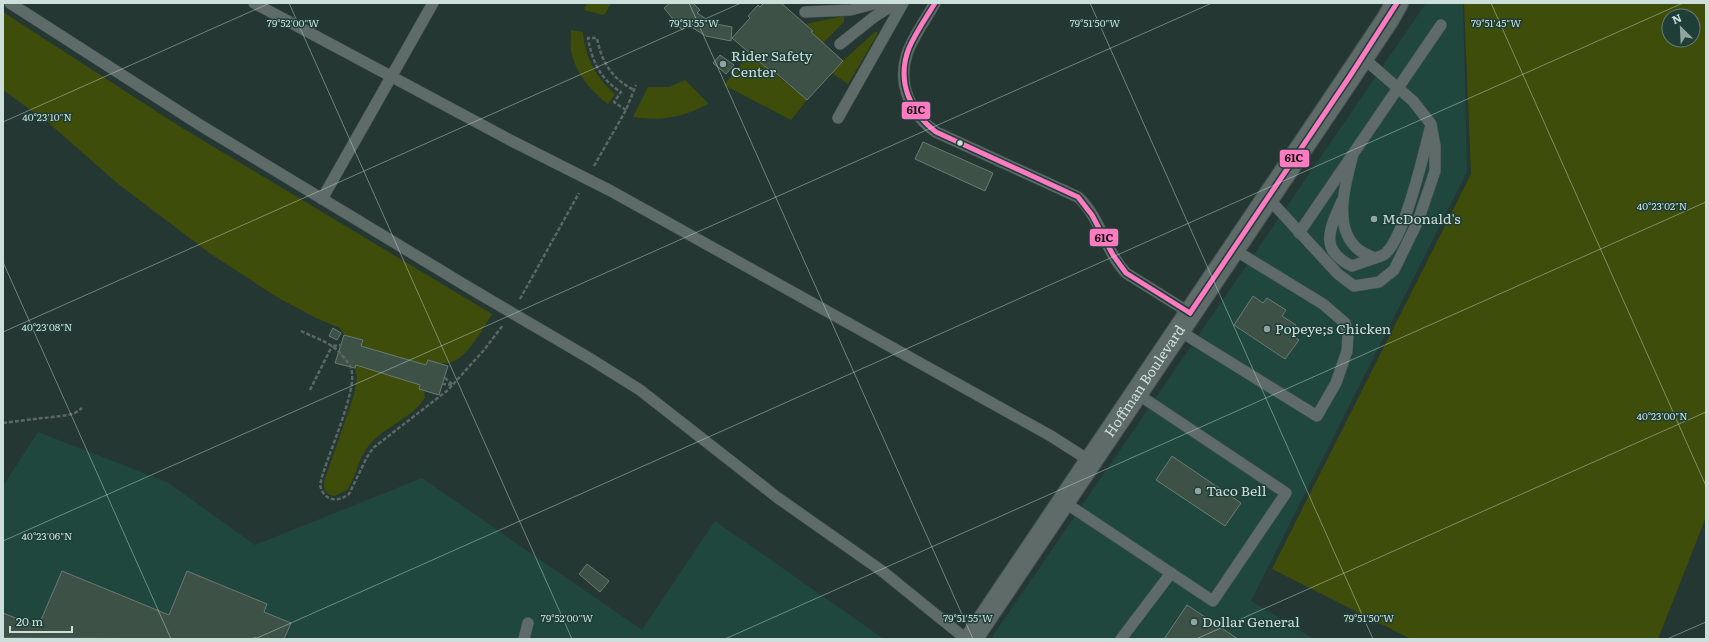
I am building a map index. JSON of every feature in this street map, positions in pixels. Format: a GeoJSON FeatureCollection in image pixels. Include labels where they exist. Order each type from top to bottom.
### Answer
{"type":"FeatureCollection","features":[{"type":"Feature","properties":{"kind":"street","name":"Hoffman Boulevard"},"geometry":{"type":"LineString","coordinates":[[971,639],[1388,19],[1396,3]]}},
{"type":"Feature","properties":{"kind":"lane"},"geometry":{"type":"LineString","coordinates":[[10,3],[200,125],[640,390],[778,498],[882,571],[966,639]]}},
{"type":"Feature","properties":{"kind":"lane"},"geometry":{"type":"LineString","coordinates":[[254,3],[508,139],[611,191],[1031,425],[1090,461]]}},
{"type":"Feature","properties":{"kind":"lane"},"geometry":{"type":"LineString","coordinates":[[322,199],[433,3]]}},
{"type":"Feature","properties":{"kind":"lane"},"geometry":{"type":"LineString","coordinates":[[805,12],[850,10],[878,3]]}},
{"type":"Feature","properties":{"kind":"lane"},"geometry":{"type":"LineString","coordinates":[[840,44],[874,17],[896,3]]}},
{"type":"Feature","properties":{"kind":"lane"},"geometry":{"type":"LineString","coordinates":[[838,118],[903,3]]}},
{"type":"Feature","properties":{"kind":"lane"},"geometry":{"type":"LineString","coordinates":[[934,3],[907,53],[904,65],[903,77],[905,90],[910,102],[921,119],[936,132],[1078,197],[1086,204],[1118,264],[1126,273],[1184,321],[1317,416],[1336,383],[1347,351],[1348,333],[1345,323],[1322,304],[1233,249]]}},
{"type":"Feature","properties":{"kind":"lane"},"geometry":{"type":"LineString","coordinates":[[1299,233],[1441,25]]}},
{"type":"Feature","properties":{"kind":"lane"},"geometry":{"type":"LineString","coordinates":[[1268,198],[1338,274],[1354,286],[1379,282],[1394,270],[1418,221],[1435,171],[1435,146],[1431,124],[1413,101],[1362,57]]}},
{"type":"Feature","properties":{"kind":"lane"},"geometry":{"type":"LineString","coordinates":[[1353,154],[1342,201],[1329,236],[1333,253],[1343,262],[1352,266],[1386,254],[1399,235],[1431,124]]}},
{"type":"Feature","properties":{"kind":"lane"},"geometry":{"type":"LineString","coordinates":[[1342,201],[1345,230],[1351,241],[1358,250],[1375,258]]}},
{"type":"Feature","properties":{"kind":"lane"},"geometry":{"type":"LineString","coordinates":[[1064,502],[1213,601],[1286,493],[1136,393]]}},
{"type":"Feature","properties":{"kind":"lane"},"geometry":{"type":"LineString","coordinates":[[1121,639],[1171,573]]}},
{"type":"Feature","properties":{"kind":"lane"},"geometry":{"type":"LineString","coordinates":[[524,639],[528,623]]}},
{"type":"Feature","properties":{"kind":"path"},"geometry":{"type":"LineString","coordinates":[[626,110],[614,102],[621,92],[612,86],[598,71],[592,56],[588,38],[597,38],[602,57],[611,72],[616,78],[634,90]]}},
{"type":"Feature","properties":{"kind":"path"},"geometry":{"type":"LineString","coordinates":[[301,331],[332,346],[351,367],[353,379],[350,395],[320,485],[321,491],[328,499],[340,499],[349,494],[373,448],[430,405],[453,385],[484,350],[512,313],[626,110],[636,85]]}},
{"type":"Feature","properties":{"kind":"path"},"geometry":{"type":"LineString","coordinates":[[332,346],[341,345]]}},
{"type":"Feature","properties":{"kind":"path"},"geometry":{"type":"LineString","coordinates":[[310,390],[332,346]]}},
{"type":"Feature","properties":{"kind":"path"},"geometry":{"type":"LineString","coordinates":[[444,377],[453,385]]}},
{"type":"Feature","properties":{"kind":"path"},"geometry":{"type":"LineString","coordinates":[[442,384],[453,385]]}},
{"type":"Feature","properties":{"kind":"path"},"geometry":{"type":"LineString","coordinates":[[3,423],[68,415],[75,413],[82,408]]}},
{"type":"Feature","properties":{"kind":"shaded area"},"geometry":{"type":"Polygon","coordinates":[[[1426,3],[1463,3],[1467,172],[1251,601],[1314,639],[995,639],[992,637],[1426,3]]]}},
{"type":"Feature","properties":{"kind":"shaded area"},"geometry":{"type":"Polygon","coordinates":[[[38,432],[167,482],[255,545],[422,478],[642,630],[715,521],[884,639],[3,639],[3,486],[38,432]]]}},
{"type":"Feature","properties":{"kind":"green space"},"geometry":{"type":"Polygon","coordinates":[[[587,3],[611,3],[603,15],[584,10],[587,3]]]}},
{"type":"Feature","properties":{"kind":"green space"},"geometry":{"type":"Polygon","coordinates":[[[1464,3],[1706,3],[1706,517],[1658,639],[1411,639],[1272,569],[1471,174],[1464,3]]]}},
{"type":"Feature","properties":{"kind":"green space"},"geometry":{"type":"Polygon","coordinates":[[[3,12],[179,126],[492,314],[478,337],[460,357],[454,361],[442,363],[428,360],[426,365],[361,346],[362,340],[344,335],[340,328],[316,318],[275,296],[208,252],[117,183],[50,124],[3,90],[3,12]]]}},
{"type":"Feature","properties":{"kind":"green space"},"geometry":{"type":"Polygon","coordinates":[[[843,16],[844,22],[823,43],[811,32],[813,30],[806,24],[843,16]]]}},
{"type":"Feature","properties":{"kind":"green space"},"geometry":{"type":"Polygon","coordinates":[[[571,30],[583,32],[586,50],[593,67],[602,81],[615,94],[608,104],[596,94],[577,69],[571,52],[571,30]]]}},
{"type":"Feature","properties":{"kind":"green space"},"geometry":{"type":"Polygon","coordinates":[[[875,32],[877,32],[877,35],[848,84],[832,73],[846,58],[875,32]]]}},
{"type":"Feature","properties":{"kind":"green space"},"geometry":{"type":"Polygon","coordinates":[[[750,53],[807,100],[791,120],[724,85],[750,53]]]}},
{"type":"Feature","properties":{"kind":"green space"},"geometry":{"type":"Polygon","coordinates":[[[685,80],[708,103],[706,105],[679,116],[653,119],[633,117],[648,87],[669,87],[685,80]]]}},
{"type":"Feature","properties":{"kind":"green space"},"geometry":{"type":"Polygon","coordinates":[[[356,365],[420,385],[419,389],[424,391],[425,397],[421,403],[408,415],[373,441],[364,453],[347,490],[335,496],[329,495],[324,488],[324,482],[354,395],[357,378],[355,368],[356,365]]]}},
{"type":"Feature","properties":{"kind":"building"},"geometry":{"type":"Polygon","coordinates":[[[668,3],[693,3],[700,10],[697,13],[706,19],[716,24],[732,27],[731,41],[706,36],[688,25],[682,30],[664,8],[669,4],[668,3]]]}},
{"type":"Feature","properties":{"kind":"building"},"geometry":{"type":"Polygon","coordinates":[[[764,3],[781,3],[813,31],[811,32],[843,61],[807,100],[732,38],[750,18],[748,16],[758,5],[760,7],[764,3]]]}},
{"type":"Feature","properties":{"kind":"building","name":"Rider Safety Center"},"geometry":{"type":"Polygon","coordinates":[[[720,55],[734,65],[726,74],[713,63],[720,55]]]}},
{"type":"Feature","properties":{"kind":"building"},"geometry":{"type":"Polygon","coordinates":[[[923,142],[993,173],[985,191],[915,159],[923,142]]]}},
{"type":"Feature","properties":{"kind":"building","name":"Popeye;s Chicken"},"geometry":{"type":"Polygon","coordinates":[[[1253,296],[1263,303],[1267,298],[1286,310],[1282,316],[1296,325],[1290,334],[1299,340],[1285,359],[1234,325],[1253,296]]]}},
{"type":"Feature","properties":{"kind":"building"},"geometry":{"type":"Polygon","coordinates":[[[333,328],[341,333],[337,340],[329,336],[333,328]]]}},
{"type":"Feature","properties":{"kind":"building"},"geometry":{"type":"Polygon","coordinates":[[[344,335],[363,340],[361,346],[426,365],[428,360],[448,366],[439,395],[419,389],[420,385],[356,365],[355,368],[335,363],[344,335]]]}},
{"type":"Feature","properties":{"kind":"building","name":"Taco Bell"},"geometry":{"type":"Polygon","coordinates":[[[1172,456],[1241,503],[1225,526],[1156,480],[1172,456]]]}},
{"type":"Feature","properties":{"kind":"building"},"geometry":{"type":"Polygon","coordinates":[[[587,564],[609,581],[600,592],[579,574],[587,564]]]}},
{"type":"Feature","properties":{"kind":"building"},"geometry":{"type":"Polygon","coordinates":[[[62,571],[169,615],[187,571],[267,604],[264,612],[291,623],[284,639],[259,639],[254,637],[253,639],[3,638],[3,613],[38,627],[62,571]]]}},
{"type":"Feature","properties":{"kind":"building","name":"Dollar General"},"geometry":{"type":"Polygon","coordinates":[[[1187,605],[1238,639],[1164,639],[1187,605]]]}},
{"type":"Feature","properties":{"kind":"transit line","name":"61C"},"geometry":{"type":"LineString","coordinates":[[935,3],[912,42],[905,60],[905,84],[908,95],[919,115],[936,132],[1078,197],[1092,215],[1113,255],[1126,273],[1190,313]]}},
{"type":"Feature","properties":{"kind":"transit line","name":"61C"},"geometry":{"type":"LineString","coordinates":[[1190,313],[1350,76],[1397,3]]}},
{"type":"Feature","properties":{"kind":"place","name":"Rider Safety Center"},"geometry":{"type":"Point","coordinates":[723,64]}},
{"type":"Feature","properties":{"kind":"place","name":"McDonald's"},"geometry":{"type":"Point","coordinates":[1374,219]}},
{"type":"Feature","properties":{"kind":"place","name":"Popeye;s Chicken"},"geometry":{"type":"Point","coordinates":[1267,329]}},
{"type":"Feature","properties":{"kind":"place","name":"Taco Bell"},"geometry":{"type":"Point","coordinates":[1198,491]}},
{"type":"Feature","properties":{"kind":"place","name":"Dollar General"},"geometry":{"type":"Point","coordinates":[1194,622]}}]}
